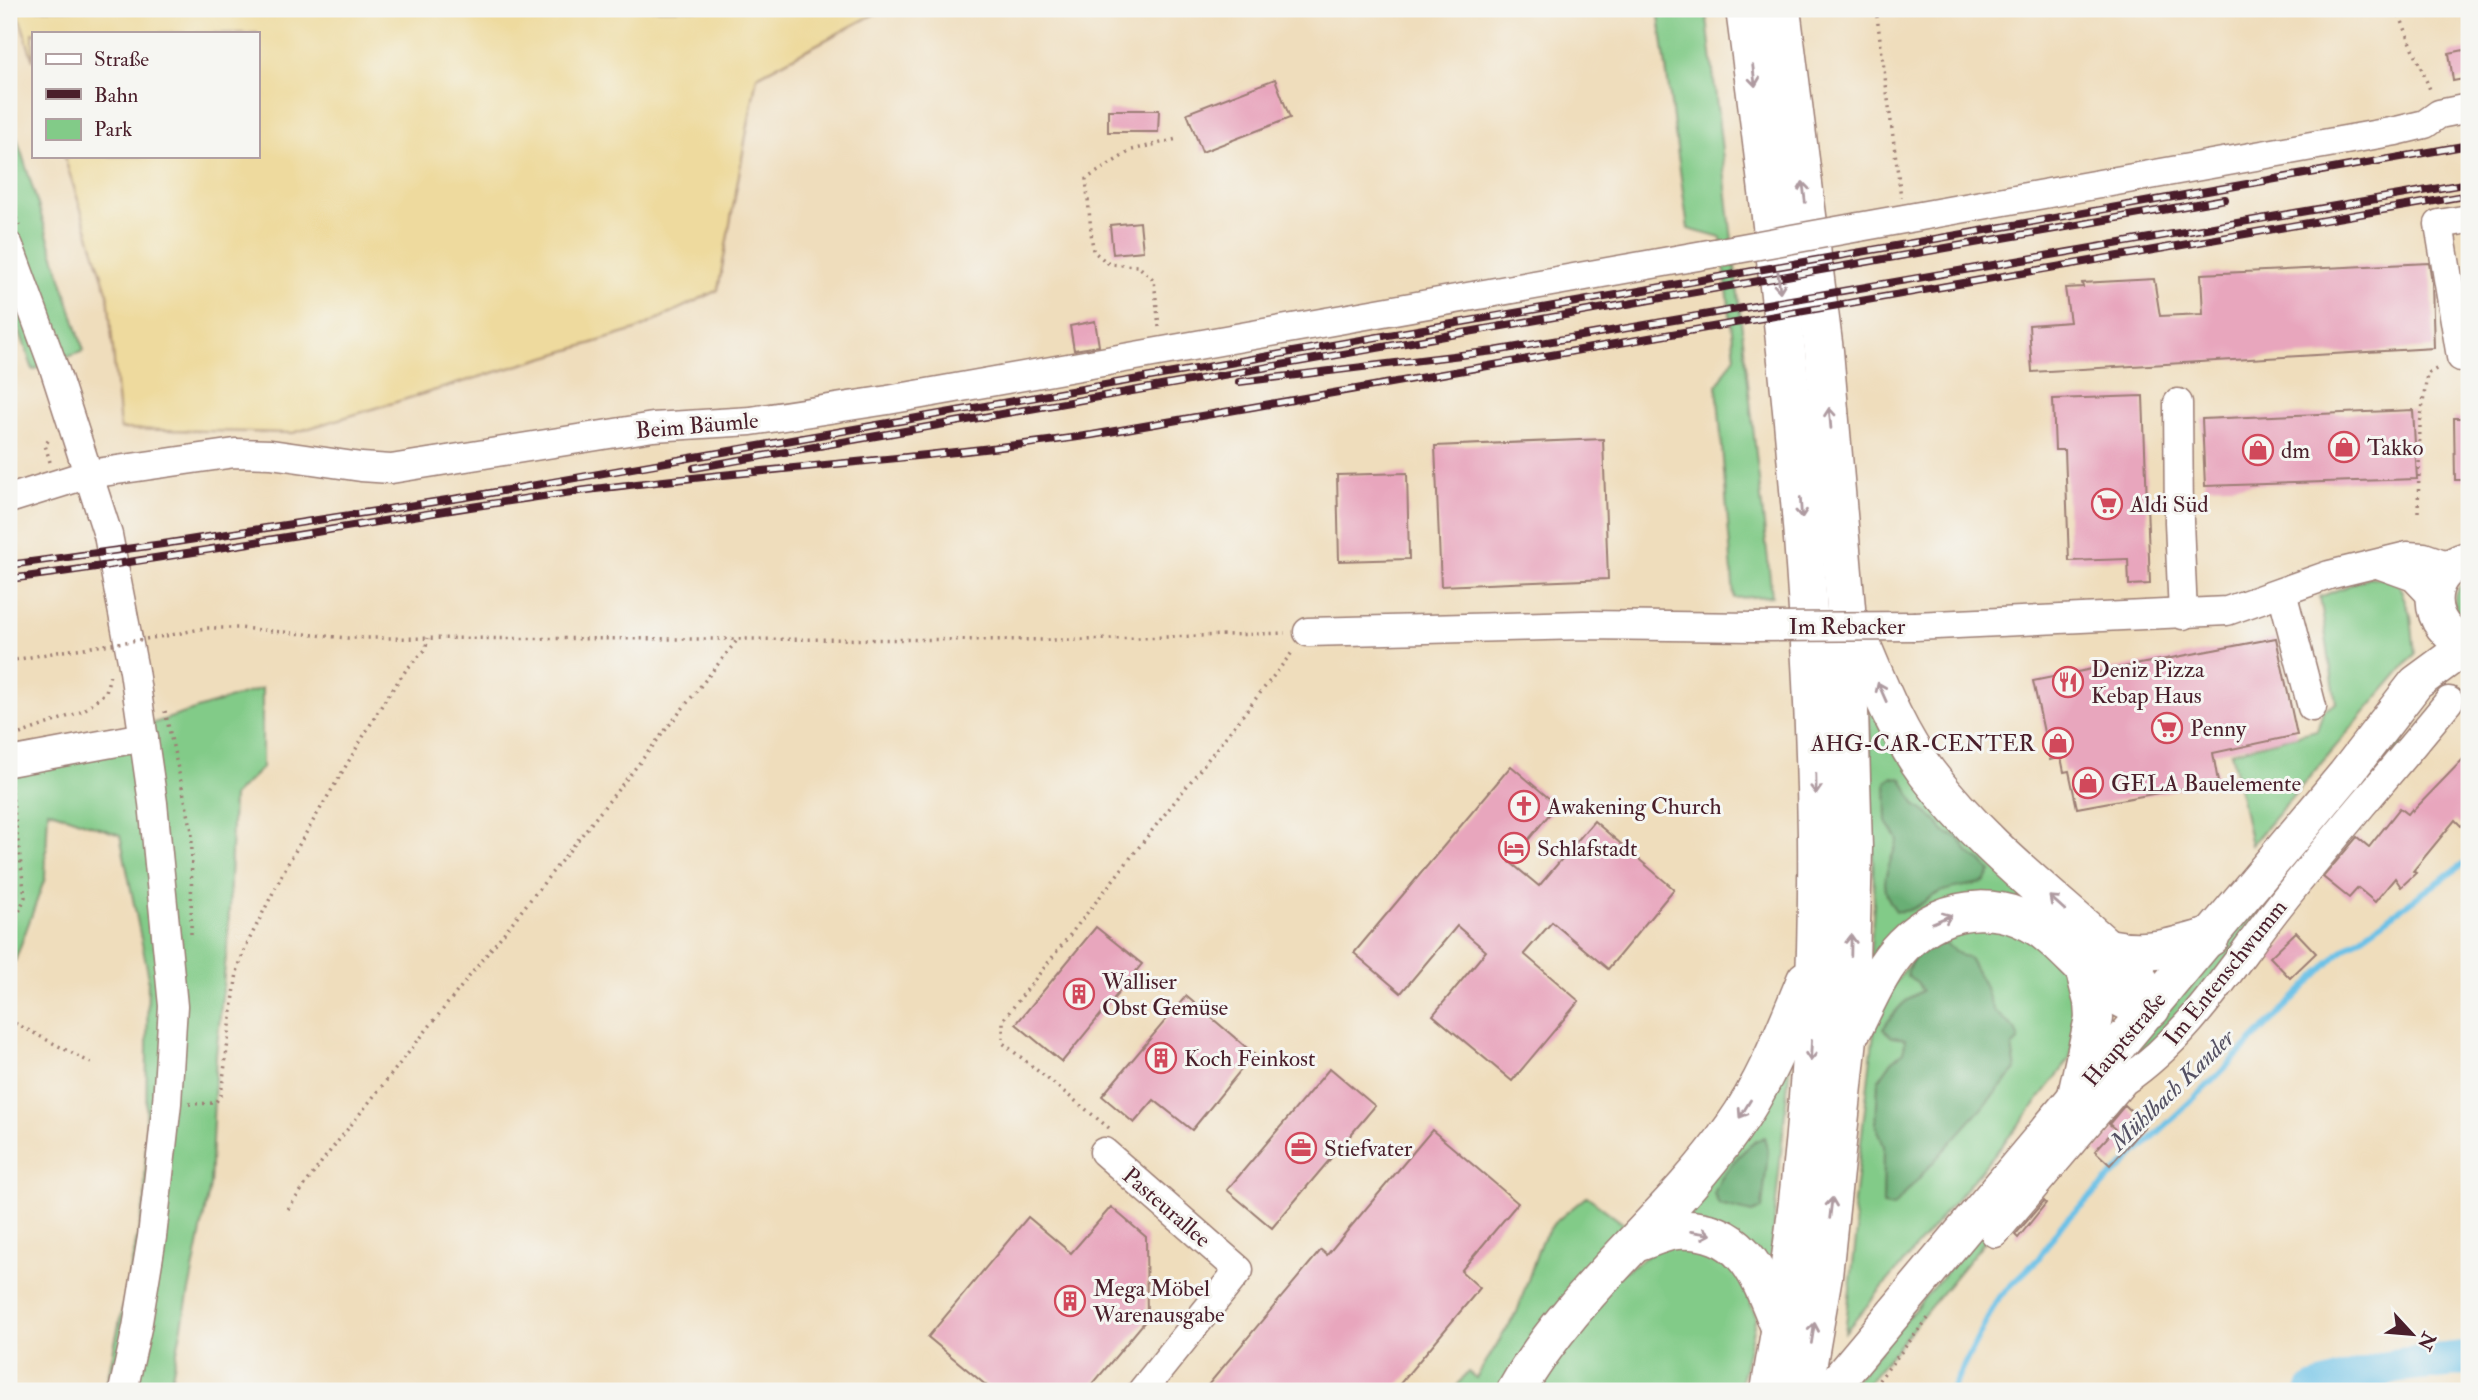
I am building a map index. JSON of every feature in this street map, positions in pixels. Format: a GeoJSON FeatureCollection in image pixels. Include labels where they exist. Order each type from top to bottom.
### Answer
{"type":"FeatureCollection","features":[{"type":"Feature","properties":{"kind":"highway"},"geometry":{"type":"LineString","coordinates":[[1745,9],[1769,190],[1794,422],[1808,590],[1817,839],[1811,1052],[1803,1150],[1781,1329],[1770,1391]]}},
{"type":"Feature","properties":{"kind":"highway"},"geometry":{"type":"LineString","coordinates":[[1782,9],[1824,351],[1846,608],[1853,848],[1848,1038],[1823,1275],[1803,1391]]}},
{"type":"Feature","properties":{"kind":"highway"},"geometry":{"type":"LineString","coordinates":[[1846,608],[1900,732],[1926,772],[1965,820],[2097,960],[2094,1018],[2077,1095]]}},
{"type":"Feature","properties":{"kind":"highway"},"geometry":{"type":"LineString","coordinates":[[1848,1038],[1879,977],[1903,945],[1922,929],[1962,912],[1999,911],[2038,925],[2097,960],[2134,973],[2148,995],[2151,1008]]}},
{"type":"Feature","properties":{"kind":"highway"},"geometry":{"type":"LineString","coordinates":[[2097,960],[2151,952],[2210,937]]}},
{"type":"Feature","properties":{"kind":"highway"},"geometry":{"type":"LineString","coordinates":[[1516,1391],[1551,1337],[1571,1312],[1635,1243],[1733,1129],[1776,1052],[1815,959]]}},
{"type":"Feature","properties":{"kind":"highway"},"geometry":{"type":"LineString","coordinates":[[1635,1243],[1676,1230],[1712,1235],[1725,1240],[1752,1262],[1781,1329]]}},
{"type":"Feature","properties":{"kind":"main road","name":"Hauptstraße"},"geometry":{"type":"LineString","coordinates":[[2416,683],[2443,575],[2463,561]]}},
{"type":"Feature","properties":{"kind":"main road"},"geometry":{"type":"LineString","coordinates":[[2436,609],[2451,636],[2469,644]]}},
{"type":"Feature","properties":{"kind":"main road","name":"Hauptstraße"},"geometry":{"type":"LineString","coordinates":[[1829,1391],[2210,937],[2416,683],[2469,644]]}},
{"type":"Feature","properties":{"kind":"street","name":"Beim Bäumle"},"geometry":{"type":"LineString","coordinates":[[9,499],[89,474],[251,452],[391,469],[653,427],[765,419],[888,400],[2396,131],[2425,124],[2439,114],[2469,108]]}},
{"type":"Feature","properties":{"kind":"street"},"geometry":{"type":"LineString","coordinates":[[2461,357],[2439,224],[2469,219]]}},
{"type":"Feature","properties":{"kind":"street"},"geometry":{"type":"LineString","coordinates":[[9,246],[54,368],[108,535],[145,737],[173,1006],[167,1103],[152,1237],[123,1391]]}},
{"type":"Feature","properties":{"kind":"street"},"geometry":{"type":"LineString","coordinates":[[2178,403],[2183,615]]}},
{"type":"Feature","properties":{"kind":"street","name":"Im Rebacker"},"geometry":{"type":"LineString","coordinates":[[1308,632],[1584,625],[1915,626],[2183,615],[2227,611],[2329,575],[2407,556],[2424,557],[2441,563],[2463,561]]}},
{"type":"Feature","properties":{"kind":"street"},"geometry":{"type":"LineString","coordinates":[[2378,564],[2414,577],[2436,609]]}},
{"type":"Feature","properties":{"kind":"street"},"geometry":{"type":"LineString","coordinates":[[2282,592],[2312,707]]}},
{"type":"Feature","properties":{"kind":"street","name":"Im Entenschwumm"},"geometry":{"type":"LineString","coordinates":[[1995,1233],[2124,1081],[2166,1047],[2205,1004],[2363,802],[2449,701]]}},
{"type":"Feature","properties":{"kind":"street"},"geometry":{"type":"LineString","coordinates":[[2392,715],[2421,735]]}},
{"type":"Feature","properties":{"kind":"street"},"geometry":{"type":"LineString","coordinates":[[10,772],[145,737]]}},
{"type":"Feature","properties":{"kind":"street","name":"Pasteurallee"},"geometry":{"type":"LineString","coordinates":[[1104,1152],[1239,1270],[1142,1391]]}},
{"type":"Feature","properties":{"kind":"path"},"geometry":{"type":"LineString","coordinates":[[1875,9],[1905,220]]}},
{"type":"Feature","properties":{"kind":"path"},"geometry":{"type":"LineString","coordinates":[[2397,9],[2439,114]]}},
{"type":"Feature","properties":{"kind":"path"},"geometry":{"type":"LineString","coordinates":[[1161,350],[1154,280],[1138,266],[1109,264],[1093,251],[1086,179],[1132,150],[1177,139]]}},
{"type":"Feature","properties":{"kind":"path"},"geometry":{"type":"LineString","coordinates":[[2418,512],[2420,425],[2427,374],[2461,357]]}},
{"type":"Feature","properties":{"kind":"path"},"geometry":{"type":"LineString","coordinates":[[9,661],[205,628],[240,628],[347,638],[1081,640],[1308,632]]}},
{"type":"Feature","properties":{"kind":"path"},"geometry":{"type":"LineString","coordinates":[[1104,1152],[1111,1129],[1003,1043],[1003,1020],[1308,632]]}},
{"type":"Feature","properties":{"kind":"path"},"geometry":{"type":"LineString","coordinates":[[167,1103],[207,1105],[215,1103],[221,1096],[237,972],[245,948],[294,853],[384,700],[425,650],[428,638]]}},
{"type":"Feature","properties":{"kind":"path"},"geometry":{"type":"LineString","coordinates":[[288,1209],[323,1160],[738,639]]}},
{"type":"Feature","properties":{"kind":"path"},"geometry":{"type":"LineString","coordinates":[[107,640],[109,653]]}},
{"type":"Feature","properties":{"kind":"path"},"geometry":{"type":"LineString","coordinates":[[9,738],[83,711],[106,692],[112,666]]}},
{"type":"Feature","properties":{"kind":"path"},"geometry":{"type":"LineString","coordinates":[[9,937],[25,897],[10,772]]}},
{"type":"Feature","properties":{"kind":"path"},"geometry":{"type":"LineString","coordinates":[[9,1020],[91,1063]]}},
{"type":"Feature","properties":{"kind":"green space"},"geometry":{"type":"Polygon","coordinates":[[[1658,9],[1706,9],[1772,596],[1734,598],[1717,385],[1735,356],[1721,238],[1688,229],[1658,9]]]}},
{"type":"Feature","properties":{"kind":"green space"},"geometry":{"type":"Polygon","coordinates":[[[9,113],[84,351],[33,370],[9,299],[9,113]]]}},
{"type":"Feature","properties":{"kind":"green space"},"geometry":{"type":"Polygon","coordinates":[[[2369,577],[2397,580],[2411,616],[2415,654],[2251,845],[2231,752],[2317,730],[2323,711],[2336,703],[2320,597],[2369,577]]]}},
{"type":"Feature","properties":{"kind":"green space"},"geometry":{"type":"Polygon","coordinates":[[[2469,579],[2469,621],[2458,612],[2455,600],[2458,589],[2469,579]]]}},
{"type":"Feature","properties":{"kind":"green space"},"geometry":{"type":"Polygon","coordinates":[[[262,688],[262,768],[233,796],[228,937],[216,1055],[210,1186],[169,1391],[105,1391],[145,1200],[148,973],[120,835],[48,810],[45,878],[15,961],[9,959],[9,915],[15,895],[9,864],[9,767],[24,765],[262,688]]]}},
{"type":"Feature","properties":{"kind":"green space"},"geometry":{"type":"Polygon","coordinates":[[[1869,690],[2035,909],[1870,959],[1874,902],[1869,690]]]}},
{"type":"Feature","properties":{"kind":"green space"},"geometry":{"type":"Polygon","coordinates":[[[2398,740],[2404,744],[2169,1036],[2125,1071],[1861,1391],[1846,1391],[2387,746],[2398,740]]]}},
{"type":"Feature","properties":{"kind":"green space"},"geometry":{"type":"Polygon","coordinates":[[[1893,777],[1902,779],[1916,805],[1936,820],[1944,832],[1959,838],[1969,854],[1981,861],[1991,872],[1984,882],[1946,890],[1915,908],[1896,911],[1885,884],[1898,840],[1887,822],[1886,782],[1893,777]]]}},
{"type":"Feature","properties":{"kind":"green space"},"geometry":{"type":"Polygon","coordinates":[[[2007,925],[2057,958],[2080,1000],[2070,1059],[2023,1120],[1845,1332],[1857,1231],[1853,1210],[1877,1007],[1932,933],[2007,925]]]}},
{"type":"Feature","properties":{"kind":"green space"},"geometry":{"type":"Polygon","coordinates":[[[1944,943],[1969,958],[1994,1011],[2015,1029],[2019,1040],[2012,1047],[2016,1070],[1893,1207],[1883,1205],[1884,1146],[1876,1125],[1878,1081],[1892,1061],[1903,1052],[1906,1039],[1892,1037],[1883,1029],[1900,1007],[1922,991],[1917,982],[1907,976],[1911,962],[1925,949],[1944,943]]]}},
{"type":"Feature","properties":{"kind":"green space"},"geometry":{"type":"Polygon","coordinates":[[[1791,1052],[1769,1272],[1688,1221],[1691,1196],[1791,1052]]]}},
{"type":"Feature","properties":{"kind":"green space"},"geometry":{"type":"Polygon","coordinates":[[[1764,1137],[1768,1151],[1762,1209],[1752,1213],[1719,1205],[1714,1194],[1722,1178],[1741,1154],[1764,1137]]]}},
{"type":"Feature","properties":{"kind":"green space"},"geometry":{"type":"Polygon","coordinates":[[[1587,1196],[1630,1229],[1500,1391],[1453,1391],[1468,1372],[1476,1378],[1517,1312],[1541,1242],[1554,1223],[1587,1196]]]}},
{"type":"Feature","properties":{"kind":"green space"},"geometry":{"type":"Polygon","coordinates":[[[1670,1241],[1730,1253],[1756,1316],[1739,1391],[1527,1391],[1607,1283],[1670,1241]]]}},
{"type":"Feature","properties":{"kind":"sand"},"geometry":{"type":"Polygon","coordinates":[[[17,9],[884,9],[757,76],[718,290],[636,330],[293,433],[120,429],[108,294],[65,158],[259,158],[259,32],[32,32],[32,58],[17,9]]]}},
{"type":"Feature","properties":{"kind":"building"},"geometry":{"type":"Polygon","coordinates":[[[2469,49],[2469,78],[2453,81],[2449,53],[2469,49]]]}},
{"type":"Feature","properties":{"kind":"building"},"geometry":{"type":"Polygon","coordinates":[[[1275,79],[1290,118],[1202,152],[1187,113],[1275,79]]]}},
{"type":"Feature","properties":{"kind":"building"},"geometry":{"type":"Polygon","coordinates":[[[1108,110],[1159,110],[1158,132],[1108,132],[1108,110]]]}},
{"type":"Feature","properties":{"kind":"building"},"geometry":{"type":"Polygon","coordinates":[[[1140,222],[1143,251],[1113,254],[1110,225],[1140,222]]]}},
{"type":"Feature","properties":{"kind":"building"},"geometry":{"type":"Polygon","coordinates":[[[2429,263],[2434,348],[2032,372],[2029,325],[2070,322],[2065,288],[2083,287],[2082,283],[2154,279],[2160,316],[2203,314],[2201,274],[2429,263]]]}},
{"type":"Feature","properties":{"kind":"building"},"geometry":{"type":"Polygon","coordinates":[[[1095,321],[1099,346],[1074,350],[1070,326],[1095,321]]]}},
{"type":"Feature","properties":{"kind":"building","name":"Aldi Süd"},"geometry":{"type":"Polygon","coordinates":[[[2143,396],[2150,584],[2129,585],[2128,559],[2069,561],[2065,450],[2055,450],[2053,399],[2143,396]]]}},
{"type":"Feature","properties":{"kind":"building"},"geometry":{"type":"Polygon","coordinates":[[[2413,410],[2417,479],[2205,486],[2202,419],[2413,410]]]}},
{"type":"Feature","properties":{"kind":"building"},"geometry":{"type":"Polygon","coordinates":[[[2454,418],[2469,418],[2469,480],[2455,480],[2454,418]]]}},
{"type":"Feature","properties":{"kind":"building"},"geometry":{"type":"Polygon","coordinates":[[[1603,439],[1608,579],[1441,586],[1435,446],[1603,439]]]}},
{"type":"Feature","properties":{"kind":"building"},"geometry":{"type":"Polygon","coordinates":[[[1407,473],[1409,559],[1339,561],[1337,475],[1407,473]]]}},
{"type":"Feature","properties":{"kind":"building"},"geometry":{"type":"Polygon","coordinates":[[[2276,638],[2297,735],[2213,753],[2218,782],[2077,808],[2069,771],[2064,772],[2061,757],[2050,760],[2033,681],[2097,668],[2098,672],[2276,638]]]}},
{"type":"Feature","properties":{"kind":"building"},"geometry":{"type":"Polygon","coordinates":[[[2469,753],[2469,818],[2461,826],[2455,820],[2413,871],[2416,873],[2401,887],[2395,878],[2375,902],[2358,888],[2349,898],[2323,877],[2357,837],[2369,847],[2400,808],[2408,814],[2412,809],[2413,811],[2469,753]]]}},
{"type":"Feature","properties":{"kind":"building"},"geometry":{"type":"Polygon","coordinates":[[[1511,766],[1557,805],[1510,862],[1539,886],[1594,821],[1674,889],[1608,969],[1552,922],[1524,954],[1579,1001],[1512,1081],[1433,1015],[1486,951],[1457,926],[1401,993],[1354,953],[1511,766]]]}},
{"type":"Feature","properties":{"kind":"building","name":"Walliser Obst Gemüse"},"geometry":{"type":"Polygon","coordinates":[[[1096,927],[1142,964],[1062,1062],[1016,1024],[1096,927]]]}},
{"type":"Feature","properties":{"kind":"building"},"geometry":{"type":"Polygon","coordinates":[[[2296,932],[2316,953],[2290,978],[2270,957],[2296,932]]]}},
{"type":"Feature","properties":{"kind":"building"},"geometry":{"type":"Polygon","coordinates":[[[1186,996],[1254,1054],[1192,1130],[1154,1100],[1134,1123],[1102,1096],[1186,996]]]}},
{"type":"Feature","properties":{"kind":"building","name":"Stiefvater"},"geometry":{"type":"Polygon","coordinates":[[[1330,1068],[1375,1106],[1272,1228],[1227,1190],[1330,1068]]]}},
{"type":"Feature","properties":{"kind":"building"},"geometry":{"type":"Polygon","coordinates":[[[2125,1105],[2146,1125],[2110,1165],[2095,1151],[2115,1129],[2109,1124],[2125,1105]]]}},
{"type":"Feature","properties":{"kind":"building"},"geometry":{"type":"Polygon","coordinates":[[[1432,1130],[1518,1203],[1461,1271],[1480,1288],[1394,1391],[1203,1391],[1321,1250],[1327,1255],[1432,1130]]]}},
{"type":"Feature","properties":{"kind":"building"},"geometry":{"type":"Polygon","coordinates":[[[2044,1201],[2046,1203],[2018,1238],[2015,1235],[2044,1201]]]}},
{"type":"Feature","properties":{"kind":"building","name":"Mega Möbel Warenausgabe"},"geometry":{"type":"Polygon","coordinates":[[[1111,1207],[1146,1237],[1147,1319],[1087,1391],[993,1391],[928,1337],[1028,1217],[1071,1253],[1111,1207]]]}},
{"type":"Feature","properties":{"kind":"waterway","name":"Mühlbach Kander"},"geometry":{"type":"LineString","coordinates":[[1951,1391],[1998,1298],[2038,1259],[2061,1225],[2214,1079],[2340,952],[2469,860]]}},
{"type":"Feature","properties":{"kind":"waterway"},"geometry":{"type":"LineString","coordinates":[[2314,1391],[2396,1366],[2469,1358]]}},
{"type":"Feature","properties":{"kind":"railway"},"geometry":{"type":"LineString","coordinates":[[9,565],[479,495],[2469,145]]}},
{"type":"Feature","properties":{"kind":"railway"},"geometry":{"type":"LineString","coordinates":[[1239,382],[1494,351],[2469,183]]}},
{"type":"Feature","properties":{"kind":"railway"},"geometry":{"type":"LineString","coordinates":[[9,579],[579,491],[1092,435],[2469,195]]}},
{"type":"Feature","properties":{"kind":"railway"},"geometry":{"type":"LineString","coordinates":[[694,468],[2225,199]]}},
{"type":"Feature","properties":{"kind":"place","name":"Takko"},"geometry":{"type":"Point","coordinates":[2344,447]}},
{"type":"Feature","properties":{"kind":"place","name":"dm"},"geometry":{"type":"Point","coordinates":[2258,450]}},
{"type":"Feature","properties":{"kind":"place","name":"Aldi Süd"},"geometry":{"type":"Point","coordinates":[2107,504]}},
{"type":"Feature","properties":{"kind":"place","name":"Deniz Pizza Kebap Haus"},"geometry":{"type":"Point","coordinates":[2068,682]}},
{"type":"Feature","properties":{"kind":"place","name":"Penny"},"geometry":{"type":"Point","coordinates":[2167,728]}},
{"type":"Feature","properties":{"kind":"place","name":"AHG-CAR-CENTER"},"geometry":{"type":"Point","coordinates":[2058,743]}},
{"type":"Feature","properties":{"kind":"place","name":"GELA Bauelemente"},"geometry":{"type":"Point","coordinates":[2088,783]}},
{"type":"Feature","properties":{"kind":"place","name":"Awakening Church"},"geometry":{"type":"Point","coordinates":[1524,806]}},
{"type":"Feature","properties":{"kind":"place","name":"Schlafstadt"},"geometry":{"type":"Point","coordinates":[1514,848]}},
{"type":"Feature","properties":{"kind":"place","name":"Walliser Obst Gemüse"},"geometry":{"type":"Point","coordinates":[1079,994]}},
{"type":"Feature","properties":{"kind":"place","name":"Koch Feinkost"},"geometry":{"type":"Point","coordinates":[1161,1058]}},
{"type":"Feature","properties":{"kind":"place","name":"Stiefvater"},"geometry":{"type":"Point","coordinates":[1301,1148]}},
{"type":"Feature","properties":{"kind":"place","name":"Mega Möbel Warenausgabe"},"geometry":{"type":"Point","coordinates":[1070,1301]}}]}
